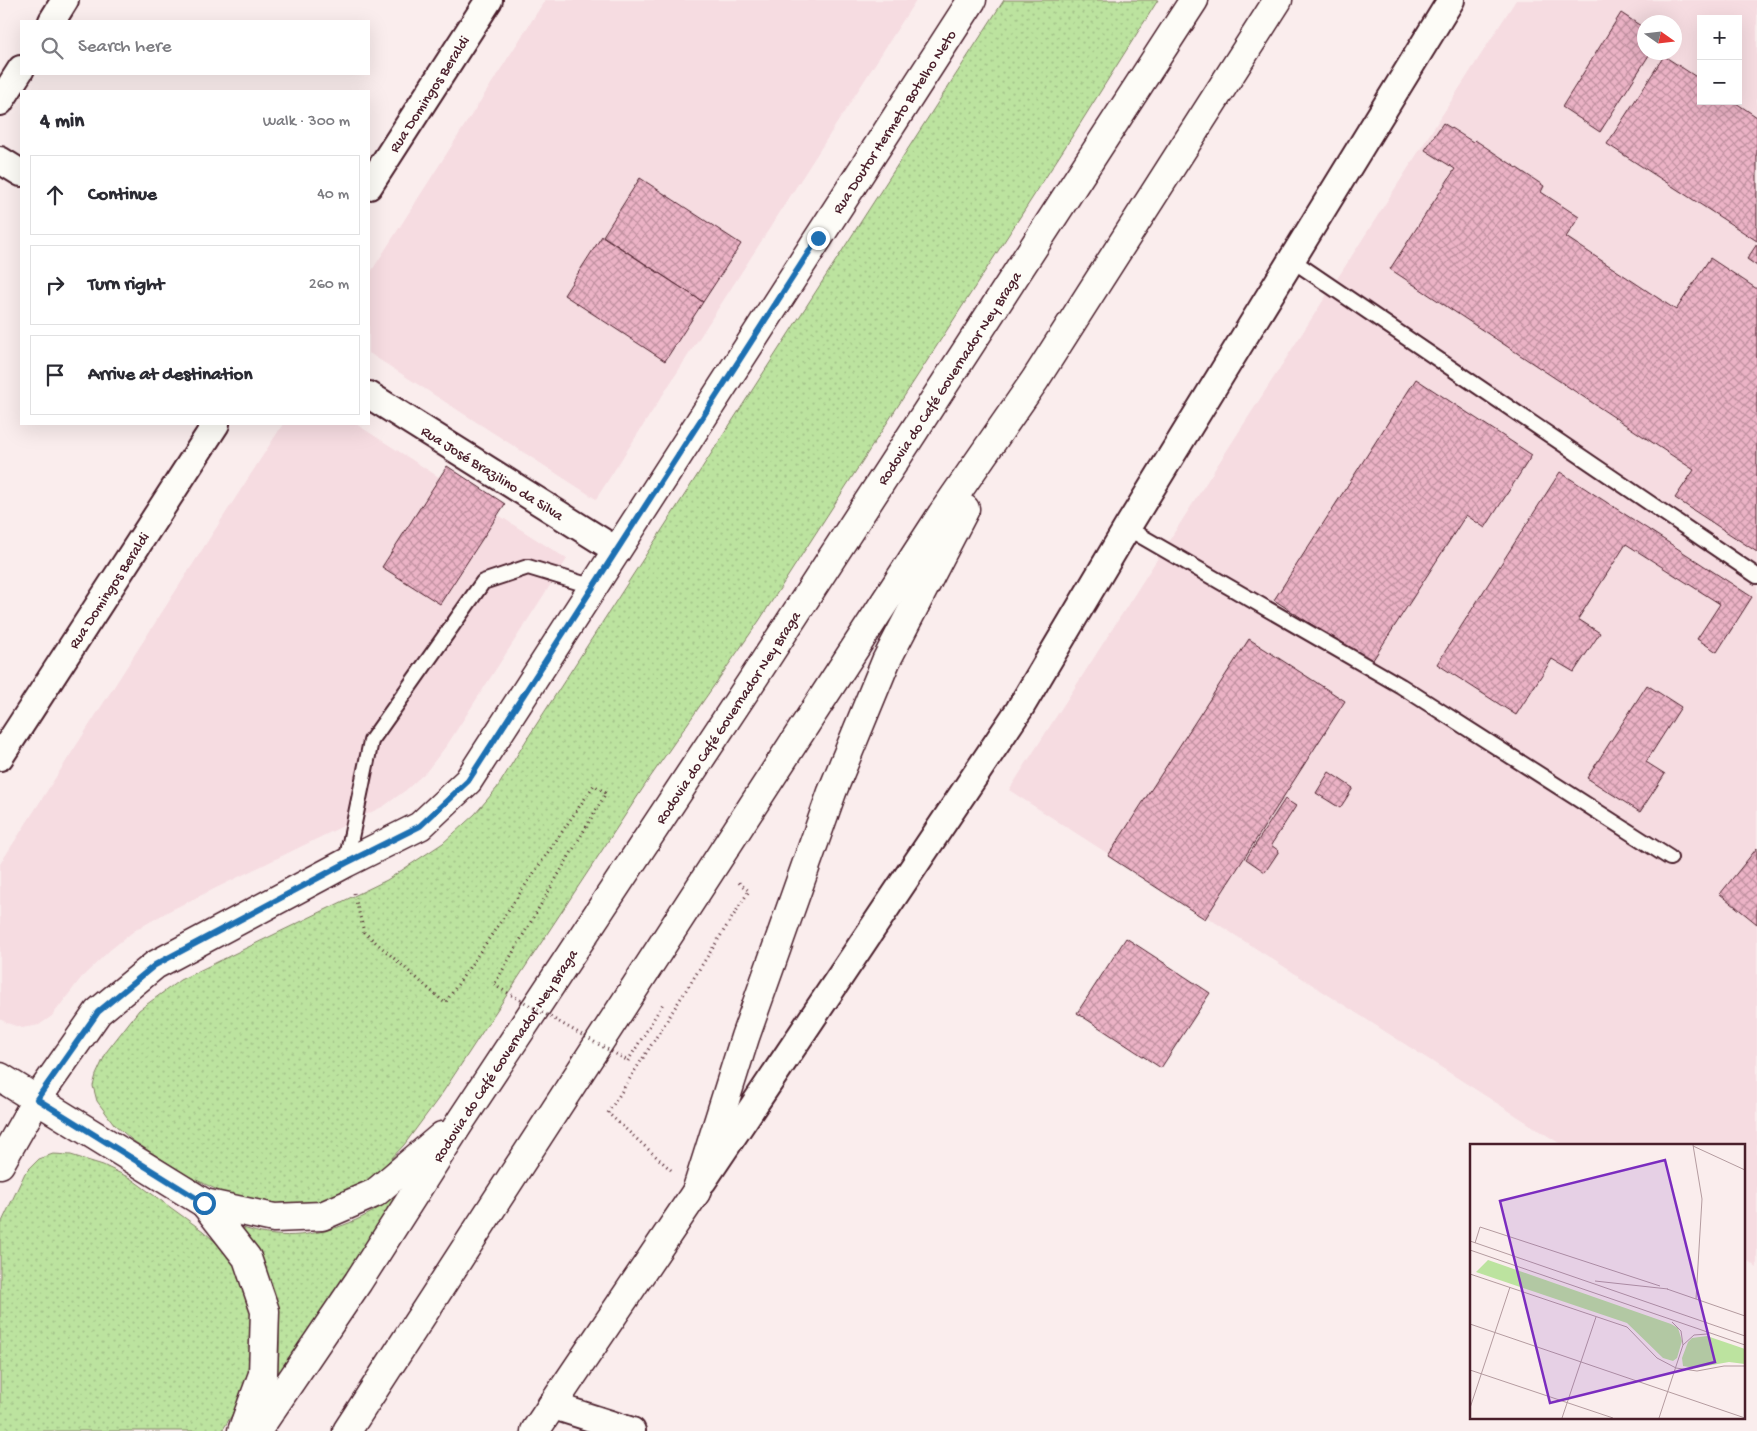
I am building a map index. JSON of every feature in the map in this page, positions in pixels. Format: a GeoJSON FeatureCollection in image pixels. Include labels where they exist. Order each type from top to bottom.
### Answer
{"type":"FeatureCollection","features":[{"type":"Feature","properties":{"kind":"main road","name":"Rua Doutor Hermeto Botelho Neto"},"geometry":{"type":"LineString","coordinates":[[0,1164],[37,1099],[98,1012],[155,965],[346,863],[420,826],[468,781],[972,0]]}},
{"type":"Feature","properties":{"kind":"main road","name":"Rodovia do Café Governador Ney Braga"},"geometry":{"type":"LineString","coordinates":[[258,1431],[358,1282],[462,1119],[755,676],[1194,0]]}},
{"type":"Feature","properties":{"kind":"main road"},"geometry":{"type":"LineString","coordinates":[[347,1431],[942,514],[1035,380],[1278,0]]}},
{"type":"Feature","properties":{"kind":"main road"},"geometry":{"type":"LineString","coordinates":[[535,1431],[696,1192],[746,1037],[829,801],[886,661],[937,561],[1035,380]]}},
{"type":"Feature","properties":{"kind":"main road"},"geometry":{"type":"LineString","coordinates":[[0,1077],[204,1203],[274,1218],[322,1216],[375,1193],[462,1119]]}},
{"type":"Feature","properties":{"kind":"main road"},"geometry":{"type":"LineString","coordinates":[[204,1203],[247,1258],[265,1311],[262,1374],[242,1431]]}},
{"type":"Feature","properties":{"kind":"street"},"geometry":{"type":"LineString","coordinates":[[53,20],[65,0]]}},
{"type":"Feature","properties":{"kind":"street","name":"Rua Domingos Beraldi"},"geometry":{"type":"LineString","coordinates":[[370,184],[489,0]]}},
{"type":"Feature","properties":{"kind":"street"},"geometry":{"type":"LineString","coordinates":[[696,1192],[1019,710],[1451,0]]}},
{"type":"Feature","properties":{"kind":"street"},"geometry":{"type":"LineString","coordinates":[[0,102],[20,71]]}},
{"type":"Feature","properties":{"kind":"street"},"geometry":{"type":"LineString","coordinates":[[0,160],[20,172]]}},
{"type":"Feature","properties":{"kind":"street","name":"Rua José Brazilino da Silva"},"geometry":{"type":"LineString","coordinates":[[370,396],[616,550]]}},
{"type":"Feature","properties":{"kind":"street","name":"Rua Domingos Beraldi"},"geometry":{"type":"LineString","coordinates":[[0,757],[215,425]]}},
{"type":"Feature","properties":{"kind":"street"},"geometry":{"type":"LineString","coordinates":[[551,1405],[632,1431]]}},
{"type":"Feature","properties":{"kind":"lane"},"geometry":{"type":"LineString","coordinates":[[1292,260],[1757,576]]}},
{"type":"Feature","properties":{"kind":"lane"},"geometry":{"type":"LineString","coordinates":[[1128,528],[1401,686],[1670,858]]}},
{"type":"Feature","properties":{"kind":"lane"},"geometry":{"type":"LineString","coordinates":[[346,863],[371,741],[483,582],[528,567],[594,587]]}},
{"type":"Feature","properties":{"kind":"path"},"geometry":{"type":"LineString","coordinates":[[346,863],[364,932],[445,1003],[594,785],[606,793],[494,985],[628,1061],[668,996]]}},
{"type":"Feature","properties":{"kind":"path"},"geometry":{"type":"LineString","coordinates":[[696,1192],[608,1113],[749,891],[737,881],[732,890]]}},
{"type":"Feature","properties":{"kind":"shaded area"},"geometry":{"type":"Polygon","coordinates":[[[545,0],[916,0],[596,499],[370,354],[370,273],[545,0]]]}},
{"type":"Feature","properties":{"kind":"shaded area"},"geometry":{"type":"Polygon","coordinates":[[[1516,0],[1757,0],[1757,1268],[1744,1258],[1744,1144],[1560,1144],[1009,790],[1516,0]]]}},
{"type":"Feature","properties":{"kind":"shaded area"},"geometry":{"type":"Polygon","coordinates":[[[282,425],[358,425],[567,559],[447,745],[426,772],[406,790],[384,806],[169,911],[134,931],[110,950],[81,978],[52,1016],[39,1025],[22,1028],[0,1019],[0,864],[282,425]]]}},
{"type":"Feature","properties":{"kind":"green space"},"geometry":{"type":"Polygon","coordinates":[[[1004,0],[1158,0],[759,621],[649,779],[441,1095],[404,1145],[373,1178],[353,1195],[293,1211],[243,1202],[188,1176],[132,1140],[114,1124],[97,1101],[93,1086],[107,1051],[139,1010],[180,980],[387,880],[443,843],[475,814],[497,788],[1004,0]]]}},
{"type":"Feature","properties":{"kind":"green space"},"geometry":{"type":"Polygon","coordinates":[[[53,1154],[71,1155],[103,1165],[130,1178],[203,1231],[221,1247],[232,1261],[239,1273],[250,1304],[256,1343],[245,1394],[222,1431],[0,1431],[0,1226],[25,1173],[39,1159],[53,1154]]]}},
{"type":"Feature","properties":{"kind":"green space"},"geometry":{"type":"Polygon","coordinates":[[[400,1191],[275,1387],[279,1356],[277,1307],[268,1275],[259,1257],[237,1226],[260,1233],[287,1236],[325,1231],[361,1218],[383,1205],[400,1191]]]}},
{"type":"Feature","properties":{"kind":"building"},"geometry":{"type":"Polygon","coordinates":[[[1621,13],[1637,23],[1637,60],[1646,60],[1600,132],[1562,107],[1621,13]]]}},
{"type":"Feature","properties":{"kind":"building"},"geometry":{"type":"Polygon","coordinates":[[[1661,60],[1670,60],[1697,77],[1697,105],[1739,105],[1757,117],[1757,241],[1607,144],[1661,60]]]}},
{"type":"Feature","properties":{"kind":"building"},"geometry":{"type":"Polygon","coordinates":[[[1443,123],[1473,142],[1475,140],[1544,186],[1541,192],[1579,217],[1566,237],[1676,310],[1710,258],[1757,289],[1757,552],[1675,498],[1694,470],[1390,269],[1455,169],[1425,150],[1443,123]]]}},
{"type":"Feature","properties":{"kind":"building"},"geometry":{"type":"Polygon","coordinates":[[[640,178],[741,244],[703,302],[603,236],[640,178]]]}},
{"type":"Feature","properties":{"kind":"building"},"geometry":{"type":"Polygon","coordinates":[[[602,236],[703,302],[665,361],[564,295],[602,236]]]}},
{"type":"Feature","properties":{"kind":"building"},"geometry":{"type":"Polygon","coordinates":[[[1757,244],[1757,266],[1747,259],[1757,244]]]}},
{"type":"Feature","properties":{"kind":"building"},"geometry":{"type":"Polygon","coordinates":[[[1416,379],[1532,455],[1485,528],[1466,515],[1371,663],[1274,600],[1416,379]]]}},
{"type":"Feature","properties":{"kind":"building"},"geometry":{"type":"Polygon","coordinates":[[[447,466],[505,504],[440,604],[382,567],[447,466]]]}},
{"type":"Feature","properties":{"kind":"building"},"geometry":{"type":"Polygon","coordinates":[[[1560,472],[1752,597],[1717,652],[1697,639],[1720,604],[1626,544],[1578,619],[1600,633],[1574,672],[1552,659],[1516,715],[1437,664],[1560,472]]]}},
{"type":"Feature","properties":{"kind":"building"},"geometry":{"type":"Polygon","coordinates":[[[1249,639],[1345,701],[1205,919],[1108,856],[1249,639]]]}},
{"type":"Feature","properties":{"kind":"building"},"geometry":{"type":"Polygon","coordinates":[[[1647,685],[1681,707],[1646,762],[1665,774],[1640,812],[1587,778],[1647,685]]]}},
{"type":"Feature","properties":{"kind":"building"},"geometry":{"type":"Polygon","coordinates":[[[1329,772],[1353,788],[1340,808],[1316,793],[1329,772]]]}},
{"type":"Feature","properties":{"kind":"building"},"geometry":{"type":"Polygon","coordinates":[[[1285,799],[1296,806],[1271,845],[1279,851],[1265,872],[1246,859],[1285,799]]]}},
{"type":"Feature","properties":{"kind":"building"},"geometry":{"type":"Polygon","coordinates":[[[1757,848],[1757,924],[1720,894],[1757,848]]]}},
{"type":"Feature","properties":{"kind":"building"},"geometry":{"type":"Polygon","coordinates":[[[1126,938],[1210,993],[1161,1068],[1077,1013],[1126,938]]]}},
{"type":"Feature","properties":{"kind":"route"},"geometry":{"type":"LineString","coordinates":[[204,1203],[37,1099],[98,1012],[155,965],[346,863],[420,826],[468,781],[818,238]]}}]}
